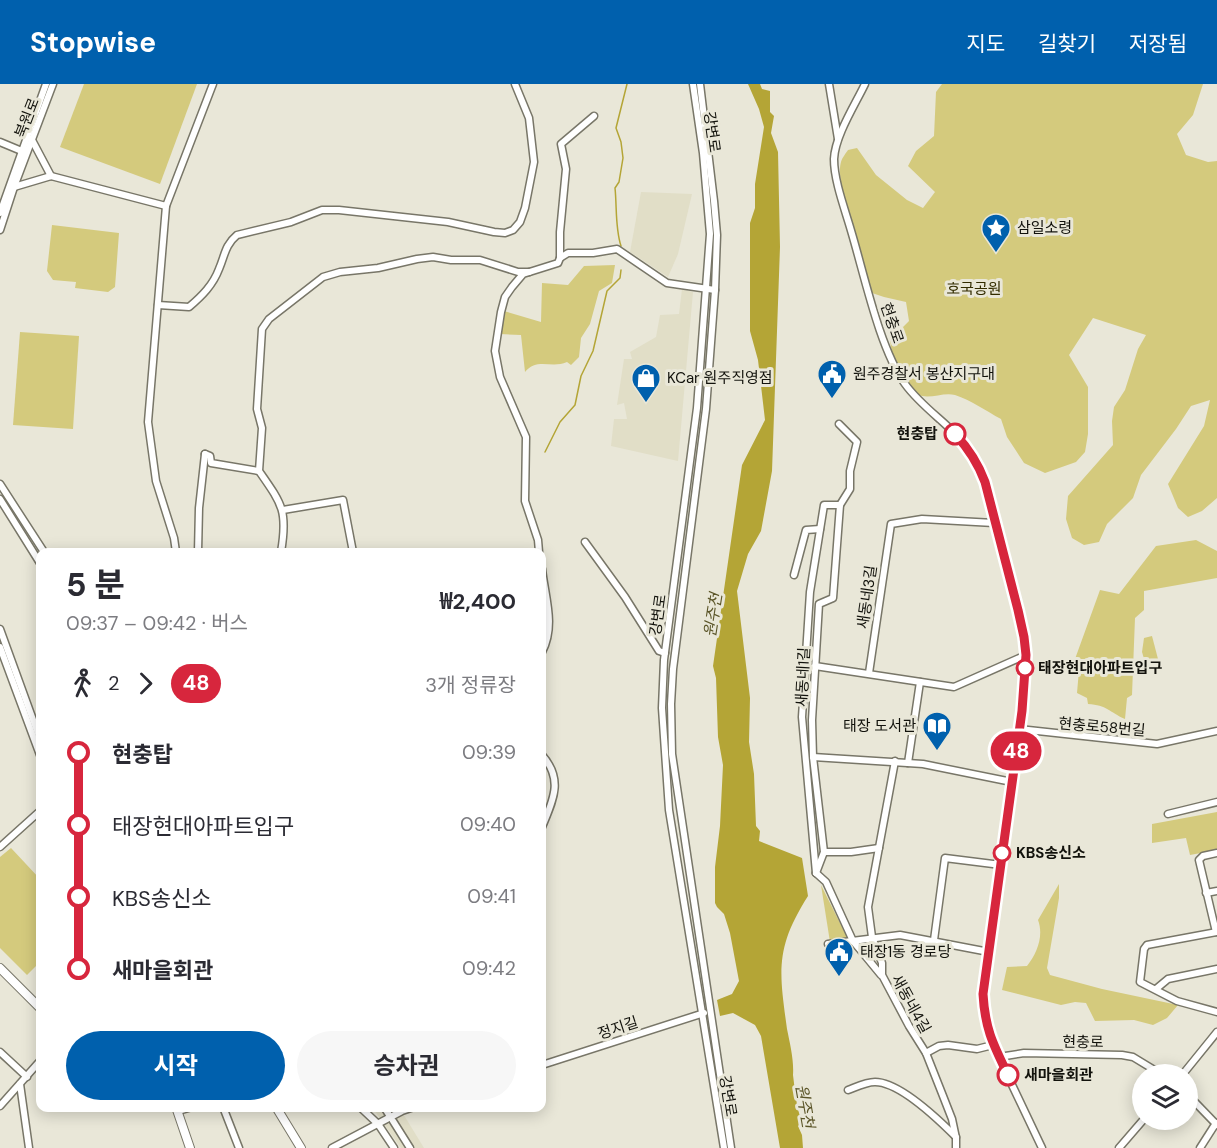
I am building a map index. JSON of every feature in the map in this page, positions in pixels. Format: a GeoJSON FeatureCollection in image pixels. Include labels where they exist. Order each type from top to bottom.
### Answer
{"type":"FeatureCollection","features":[{"type":"Feature","properties":{"kind":"main road"},"geometry":{"type":"LineString","coordinates":[[0,969],[36,1004]]}},
{"type":"Feature","properties":{"kind":"main road"},"geometry":{"type":"LineString","coordinates":[[178,1112],[190,1148]]}},
{"type":"Feature","properties":{"kind":"main road"},"geometry":{"type":"LineString","coordinates":[[279,1112],[301,1148]]}},
{"type":"Feature","properties":{"kind":"street","name":"북원로"},"geometry":{"type":"LineString","coordinates":[[0,230],[46,84]]}},
{"type":"Feature","properties":{"kind":"street","name":"북원로"},"geometry":{"type":"LineString","coordinates":[[0,213],[24,152],[32,140],[53,84]]}},
{"type":"Feature","properties":{"kind":"street"},"geometry":{"type":"LineString","coordinates":[[175,548],[156,481],[148,422],[166,206],[213,84]]}},
{"type":"Feature","properties":{"kind":"street"},"geometry":{"type":"LineString","coordinates":[[158,305],[189,307],[205,293],[219,269],[224,251],[237,235],[291,222],[322,210],[369,212],[436,220],[494,232],[505,233],[513,230],[520,222],[525,208],[534,162],[529,118],[515,84]]}},
{"type":"Feature","properties":{"kind":"street","name":"강변로"},"geometry":{"type":"LineString","coordinates":[[693,84],[703,153],[710,234],[697,408],[665,652],[662,708],[669,810],[724,1148]]}},
{"type":"Feature","properties":{"kind":"street","name":"강변로"},"geometry":{"type":"LineString","coordinates":[[700,84],[717,235],[715,290],[706,409],[673,669],[672,754],[731,1148]]}},
{"type":"Feature","properties":{"kind":"street"},"geometry":{"type":"LineString","coordinates":[[830,84],[838,140]]}},
{"type":"Feature","properties":{"kind":"street","name":"현충로"},"geometry":{"type":"LineString","coordinates":[[866,84],[838,140],[834,161],[840,191],[878,323],[903,382],[919,402],[968,448],[978,463],[985,482],[1024,637],[1026,655],[1024,693],[983,994],[985,1020],[993,1045],[1042,1148]]}},
{"type":"Feature","properties":{"kind":"street"},"geometry":{"type":"LineString","coordinates":[[539,548],[525,501],[526,437],[500,377],[495,351],[497,333],[505,297],[524,274],[558,263],[566,169],[561,144],[594,116]]}},
{"type":"Feature","properties":{"kind":"street"},"geometry":{"type":"LineString","coordinates":[[32,140],[51,176]]}},
{"type":"Feature","properties":{"kind":"street"},"geometry":{"type":"LineString","coordinates":[[0,142],[24,152]]}},
{"type":"Feature","properties":{"kind":"street"},"geometry":{"type":"LineString","coordinates":[[14,186],[51,176],[166,206]]}},
{"type":"Feature","properties":{"kind":"street"},"geometry":{"type":"LineString","coordinates":[[560,258],[568,253],[593,253],[617,249],[667,283],[715,290]]}},
{"type":"Feature","properties":{"kind":"street"},"geometry":{"type":"LineString","coordinates":[[282,548],[285,527],[283,510],[273,489],[260,471],[262,428],[257,408],[262,329],[269,319],[323,277],[340,272],[378,268],[433,257],[480,260],[518,273],[530,272]]}},
{"type":"Feature","properties":{"kind":"street","name":"새동네1길"},"geometry":{"type":"LineString","coordinates":[[816,873],[824,852],[813,757],[812,720],[819,604],[833,598],[840,505],[850,489],[850,471],[857,442],[839,424]]}},
{"type":"Feature","properties":{"kind":"street"},"geometry":{"type":"LineString","coordinates":[[198,548],[199,508],[205,454],[210,456],[211,463],[260,471]]}},
{"type":"Feature","properties":{"kind":"street"},"geometry":{"type":"LineString","coordinates":[[0,484],[41,548]]}},
{"type":"Feature","properties":{"kind":"street"},"geometry":{"type":"LineString","coordinates":[[0,499],[36,557]]}},
{"type":"Feature","properties":{"kind":"street"},"geometry":{"type":"LineString","coordinates":[[283,510],[343,500],[352,548]]}},
{"type":"Feature","properties":{"kind":"street"},"geometry":{"type":"LineString","coordinates":[[840,505],[824,505],[810,592],[802,717],[816,873],[826,882],[853,941],[882,975]]}},
{"type":"Feature","properties":{"kind":"street","name":"새동네3길"},"geometry":{"type":"LineString","coordinates":[[869,673],[891,524],[922,519],[994,524]]}},
{"type":"Feature","properties":{"kind":"street"},"geometry":{"type":"LineString","coordinates":[[794,575],[806,530],[820,529]]}},
{"type":"Feature","properties":{"kind":"street"},"geometry":{"type":"LineString","coordinates":[[585,542],[625,597],[659,651],[665,652]]}},
{"type":"Feature","properties":{"kind":"street"},"geometry":{"type":"LineString","coordinates":[[546,594],[550,618],[546,641]]}},
{"type":"Feature","properties":{"kind":"street"},"geometry":{"type":"LineString","coordinates":[[0,629],[36,728]]}},
{"type":"Feature","properties":{"kind":"street"},"geometry":{"type":"LineString","coordinates":[[0,646],[36,743]]}},
{"type":"Feature","properties":{"kind":"street"},"geometry":{"type":"LineString","coordinates":[[815,666],[954,687],[1026,655]]}},
{"type":"Feature","properties":{"kind":"street"},"geometry":{"type":"LineString","coordinates":[[908,763],[920,682]]}},
{"type":"Feature","properties":{"kind":"street","name":"현충로58번길"},"geometry":{"type":"LineString","coordinates":[[1019,729],[1157,744],[1217,731]]}},
{"type":"Feature","properties":{"kind":"street"},"geometry":{"type":"LineString","coordinates":[[813,757],[923,764],[1012,782]]}},
{"type":"Feature","properties":{"kind":"street"},"geometry":{"type":"LineString","coordinates":[[546,761],[553,771],[556,788],[546,816]]}},
{"type":"Feature","properties":{"kind":"street","name":"새동네4길"},"geometry":{"type":"LineString","coordinates":[[895,761],[868,907],[872,937],[882,963],[882,975],[926,1053],[952,1119],[956,1148]]}},
{"type":"Feature","properties":{"kind":"street"},"geometry":{"type":"LineString","coordinates":[[1168,814],[1217,802]]}},
{"type":"Feature","properties":{"kind":"street"},"geometry":{"type":"LineString","coordinates":[[0,847],[36,816]]}},
{"type":"Feature","properties":{"kind":"street"},"geometry":{"type":"LineString","coordinates":[[824,852],[851,852],[879,848]]}},
{"type":"Feature","properties":{"kind":"street"},"geometry":{"type":"LineString","coordinates":[[1217,853],[1203,856],[1199,860],[1216,932],[1147,945],[1144,949],[1140,982],[1177,1000],[1217,1011]]}},
{"type":"Feature","properties":{"kind":"street"},"geometry":{"type":"LineString","coordinates":[[934,940],[945,858],[1001,865]]}},
{"type":"Feature","properties":{"kind":"street"},"geometry":{"type":"LineString","coordinates":[[1206,893],[1217,891]]}},
{"type":"Feature","properties":{"kind":"street"},"geometry":{"type":"LineString","coordinates":[[828,944],[900,934],[989,952]]}},
{"type":"Feature","properties":{"kind":"street"},"geometry":{"type":"LineString","coordinates":[[1156,989],[1168,979],[1217,969]]}},
{"type":"Feature","properties":{"kind":"street","name":"정지길"},"geometry":{"type":"LineString","coordinates":[[546,1064],[710,1011]]}},
{"type":"Feature","properties":{"kind":"street"},"geometry":{"type":"LineString","coordinates":[[1191,1064],[1217,1032]]}},
{"type":"Feature","properties":{"kind":"street"},"geometry":{"type":"LineString","coordinates":[[926,1053],[939,1046],[977,1049],[993,1045]]}},
{"type":"Feature","properties":{"kind":"street"},"geometry":{"type":"LineString","coordinates":[[0,1052],[27,1077]]}},
{"type":"Feature","properties":{"kind":"street","name":"현충로"},"geometry":{"type":"LineString","coordinates":[[999,1057],[1024,1053],[1122,1055],[1133,1057],[1145,1064]]}},
{"type":"Feature","properties":{"kind":"street"},"geometry":{"type":"LineString","coordinates":[[0,1106],[36,1066]]}},
{"type":"Feature","properties":{"kind":"street"},"geometry":{"type":"LineString","coordinates":[[848,1090],[875,1082],[886,1085],[921,1105],[939,1119],[956,1138]]}},
{"type":"Feature","properties":{"kind":"street"},"geometry":{"type":"LineString","coordinates":[[20,1084],[29,1148]]}},
{"type":"Feature","properties":{"kind":"street"},"geometry":{"type":"LineString","coordinates":[[1198,1105],[1216,1124],[1200,1148]]}},
{"type":"Feature","properties":{"kind":"street"},"geometry":{"type":"LineString","coordinates":[[225,1112],[239,1148]]}},
{"type":"Feature","properties":{"kind":"street"},"geometry":{"type":"LineString","coordinates":[[365,1112],[378,1124],[394,1148]]}},
{"type":"Feature","properties":{"kind":"street"},"geometry":{"type":"LineString","coordinates":[[387,1112],[410,1148]]}},
{"type":"Feature","properties":{"kind":"street"},"geometry":{"type":"LineString","coordinates":[[332,1148],[392,1119],[401,1112]]}},
{"type":"Feature","properties":{"kind":"street"},"geometry":{"type":"LineString","coordinates":[[1119,1148],[1135,1130]]}},
{"type":"Feature","properties":{"kind":"shaded area"},"geometry":{"type":"Polygon","coordinates":[[[748,84],[760,84],[762,89],[770,91],[770,112],[774,116],[771,133],[778,152],[780,247],[772,471],[761,531],[748,554],[737,591],[750,698],[749,742],[754,774],[756,826],[760,831],[759,841],[802,858],[808,896],[790,931],[782,960],[781,975],[795,1093],[802,1122],[798,1126],[802,1135],[803,1148],[780,1148],[761,1036],[755,1025],[733,1013],[720,1016],[717,1000],[732,994],[739,981],[730,933],[724,914],[715,903],[715,867],[723,765],[718,737],[716,678],[713,666],[742,465],[765,420],[758,360],[750,331],[750,223],[755,208],[755,184],[764,127],[748,84]]]}},
{"type":"Feature","properties":{"kind":"shaded area"},"geometry":{"type":"Polygon","coordinates":[[[641,192],[692,194],[678,254],[668,277],[630,252],[641,192]]]}},
{"type":"Feature","properties":{"kind":"shaded area"},"geometry":{"type":"Polygon","coordinates":[[[682,289],[693,292],[678,461],[611,446],[614,419],[627,419],[624,403],[617,405],[624,359],[632,359],[630,352],[656,337],[660,315],[679,314],[682,289]]]}},
{"type":"Feature","properties":{"kind":"shaded area"},"geometry":{"type":"Polygon","coordinates":[[[376,1112],[402,1112],[424,1148],[401,1148],[376,1112]]]}},
{"type":"Feature","properties":{"kind":"green space"},"geometry":{"type":"Polygon","coordinates":[[[84,84],[197,84],[160,184],[60,147],[84,84]]]}},
{"type":"Feature","properties":{"kind":"green space","name":"호국공원"},"geometry":{"type":"Polygon","coordinates":[[[942,84],[1203,84],[1193,115],[1177,134],[1186,155],[1208,162],[1217,161],[1217,498],[1202,511],[1188,517],[1178,508],[1168,484],[1204,426],[1210,400],[1191,406],[1141,475],[1133,498],[1107,524],[1099,542],[1084,545],[1072,538],[1066,519],[1068,496],[1113,445],[1114,407],[1125,390],[1138,349],[1146,335],[1093,318],[1069,355],[1088,387],[1088,434],[1085,452],[1076,462],[1045,473],[1024,463],[1007,437],[1001,419],[955,395],[922,396],[906,385],[892,354],[890,324],[903,327],[909,321],[906,302],[872,293],[846,206],[840,173],[841,162],[848,150],[857,148],[876,175],[907,200],[923,208],[935,192],[908,166],[916,151],[934,136],[936,92],[942,84]]]}},
{"type":"Feature","properties":{"kind":"green space"},"geometry":{"type":"Polygon","coordinates":[[[52,225],[119,233],[115,287],[108,292],[75,288],[76,282],[53,280],[47,271],[52,225]]]}},
{"type":"Feature","properties":{"kind":"green space"},"geometry":{"type":"Polygon","coordinates":[[[615,265],[612,283],[599,291],[590,324],[581,338],[579,357],[571,365],[567,362],[539,364],[525,372],[521,335],[500,334],[504,311],[541,322],[542,283],[568,285],[584,266],[615,265]]]}},
{"type":"Feature","properties":{"kind":"green space"},"geometry":{"type":"Polygon","coordinates":[[[20,332],[79,336],[73,429],[13,425],[20,332]]]}},
{"type":"Feature","properties":{"kind":"green space"},"geometry":{"type":"Polygon","coordinates":[[[1196,540],[1217,551],[1217,578],[1144,591],[1144,610],[1135,618],[1132,695],[1127,698],[1125,719],[1104,707],[1088,704],[1087,698],[1077,693],[1079,670],[1075,659],[1100,590],[1119,594],[1156,546],[1196,540]]]}},
{"type":"Feature","properties":{"kind":"green space"},"geometry":{"type":"Polygon","coordinates":[[[1152,636],[1158,659],[1145,662],[1142,652],[1144,638],[1152,636]]]}},
{"type":"Feature","properties":{"kind":"green space"},"geometry":{"type":"Polygon","coordinates":[[[1217,812],[1217,850],[1190,855],[1186,838],[1152,843],[1152,824],[1217,812]]]}},
{"type":"Feature","properties":{"kind":"green space"},"geometry":{"type":"Polygon","coordinates":[[[11,848],[36,875],[36,966],[27,975],[0,948],[0,857],[11,848]]]}},
{"type":"Feature","properties":{"kind":"green space"},"geometry":{"type":"Polygon","coordinates":[[[1059,884],[1059,898],[1047,968],[1050,975],[1178,1005],[1167,1018],[1153,1025],[1134,1020],[1095,1021],[1086,1003],[1075,1002],[1061,1005],[1002,990],[1007,967],[1027,966],[1034,956],[1040,938],[1038,920],[1059,884]]]}},
{"type":"Feature","properties":{"kind":"green space"},"geometry":{"type":"Polygon","coordinates":[[[821,885],[848,939],[830,942],[821,885]]]}},
{"type":"Feature","properties":{"kind":"waterway"},"geometry":{"type":"LineString","coordinates":[[621,246],[617,225],[615,188],[619,182],[623,158],[616,128],[627,84]]}},
{"type":"Feature","properties":{"kind":"waterway"},"geometry":{"type":"LineString","coordinates":[[545,452],[560,422],[575,405],[581,376],[593,351],[607,291],[620,278],[621,270]]}},
{"type":"Feature","properties":{"kind":"bus line","name":"48"},"geometry":{"type":"LineString","coordinates":[[955,434],[978,463],[985,482],[1018,610],[1026,655],[1022,711],[983,994],[985,1020],[993,1045],[1008,1075]]}},
{"type":"Feature","properties":{"kind":"place","name":"삼일소령"},"geometry":{"type":"Point","coordinates":[996,254]}},
{"type":"Feature","properties":{"kind":"place","name":"원주경찰서 봉산지구대"},"geometry":{"type":"Point","coordinates":[832,400]}},
{"type":"Feature","properties":{"kind":"place","name":"KCar 원주직영점"},"geometry":{"type":"Point","coordinates":[646,404]}},
{"type":"Feature","properties":{"kind":"place","name":"현충탑"},"geometry":{"type":"Point","coordinates":[955,434]}},
{"type":"Feature","properties":{"kind":"place","name":"태장현대아파트입구"},"geometry":{"type":"Point","coordinates":[1025,668]}},
{"type":"Feature","properties":{"kind":"place","name":"태장 도서관"},"geometry":{"type":"Point","coordinates":[937,752]}},
{"type":"Feature","properties":{"kind":"place","name":"KBS송신소"},"geometry":{"type":"Point","coordinates":[1002,853]}},
{"type":"Feature","properties":{"kind":"place","name":"태장1동 경로당"},"geometry":{"type":"Point","coordinates":[839,978]}},
{"type":"Feature","properties":{"kind":"place","name":"새마을회관"},"geometry":{"type":"Point","coordinates":[1008,1075]}},
{"type":"Feature","properties":{"kind":"water label","name":"원주천"},"geometry":{"type":"Point","coordinates":[713,615]}},
{"type":"Feature","properties":{"kind":"water label","name":"원주천"},"geometry":{"type":"Point","coordinates":[805,1106]}}]}
